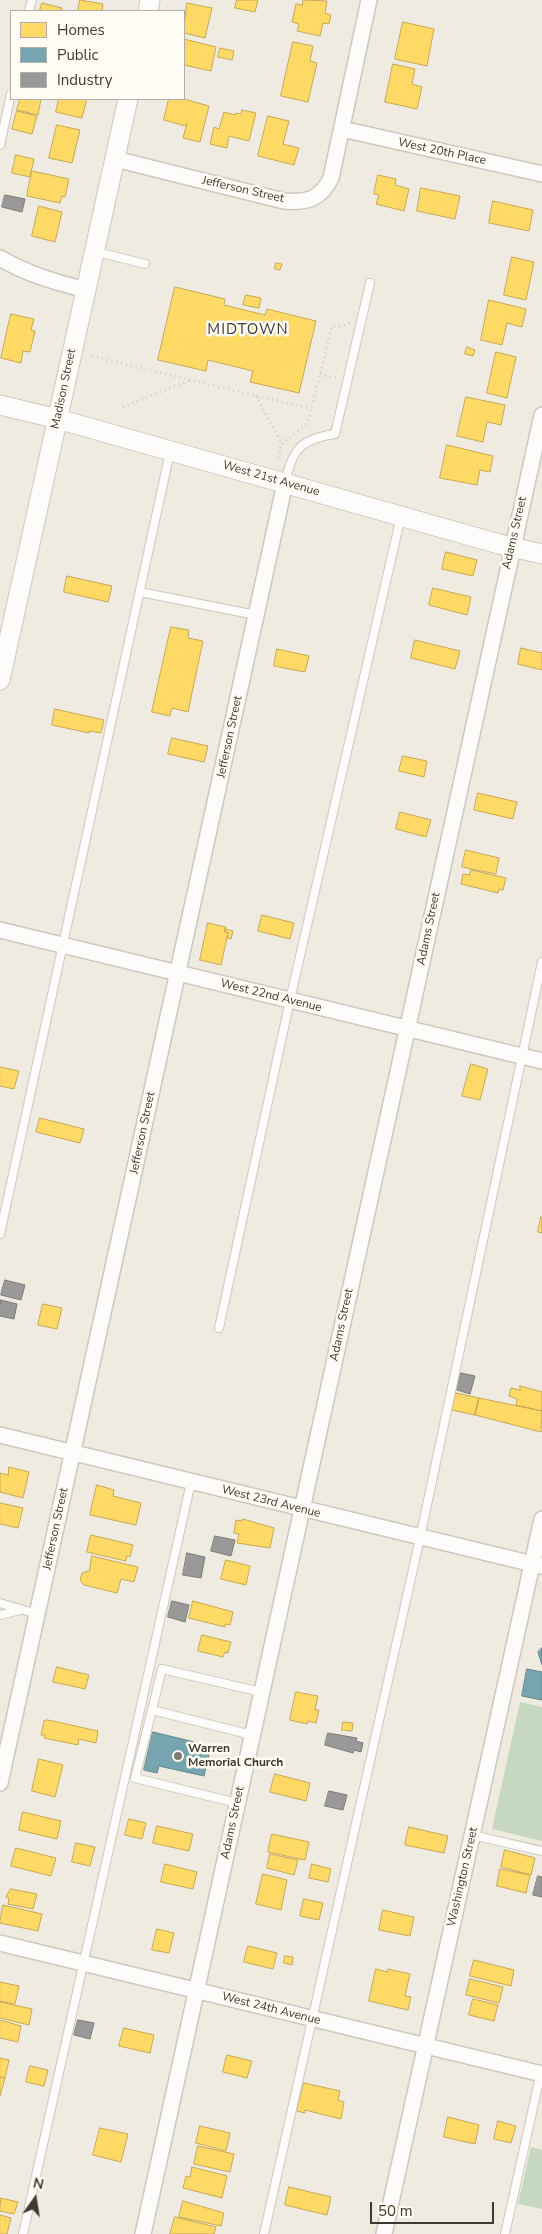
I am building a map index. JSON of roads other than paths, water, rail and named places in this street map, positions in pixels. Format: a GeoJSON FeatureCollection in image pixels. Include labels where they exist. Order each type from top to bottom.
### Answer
{"type":"FeatureCollection","features":[{"type":"Feature","properties":{"kind":"street","name":"Jefferson Street"},"geometry":{"type":"LineString","coordinates":[[115,159],[284,201],[310,201],[326,188],[331,178],[369,0]]}},
{"type":"Feature","properties":{"kind":"street","name":"Madison Street"},"geometry":{"type":"LineString","coordinates":[[0,680],[128,100]]}},
{"type":"Feature","properties":{"kind":"street","name":"West 20th Place"},"geometry":{"type":"LineString","coordinates":[[342,129],[542,174]]}},
{"type":"Feature","properties":{"kind":"street"},"geometry":{"type":"LineString","coordinates":[[0,258],[38,276],[86,290]]}},
{"type":"Feature","properties":{"kind":"street","name":"West 21st Avenue"},"geometry":{"type":"LineString","coordinates":[[0,405],[58,419],[542,554]]}},
{"type":"Feature","properties":{"kind":"street","name":"Adams Street"},"geometry":{"type":"LineString","coordinates":[[143,2234],[542,416]]}},
{"type":"Feature","properties":{"kind":"street","name":"Jefferson Street"},"geometry":{"type":"LineString","coordinates":[[0,1783],[285,483]]}},
{"type":"Feature","properties":{"kind":"street","name":"West 22nd Avenue"},"geometry":{"type":"LineString","coordinates":[[0,930],[179,972],[407,1030],[542,1061]]}},
{"type":"Feature","properties":{"kind":"street","name":"West 23rd Avenue"},"geometry":{"type":"LineString","coordinates":[[0,1436],[537,1565]]}},
{"type":"Feature","properties":{"kind":"street","name":"Washington Street"},"geometry":{"type":"LineString","coordinates":[[384,2234],[472,1835],[537,1565],[542,1519]]}},
{"type":"Feature","properties":{"kind":"street","name":"West 24th Avenue"},"geometry":{"type":"LineString","coordinates":[[0,1943],[425,2047],[542,2072]]}},
{"type":"Feature","properties":{"kind":"lane"},"geometry":{"type":"LineString","coordinates":[[0,145],[10,99]]}},
{"type":"Feature","properties":{"kind":"lane"},"geometry":{"type":"LineString","coordinates":[[94,251],[145,264]]}},
{"type":"Feature","properties":{"kind":"lane"},"geometry":{"type":"LineString","coordinates":[[285,483],[292,457],[298,448],[313,438],[335,434],[370,283]]}},
{"type":"Feature","properties":{"kind":"lane"},"geometry":{"type":"LineString","coordinates":[[0,1234],[170,451]]}},
{"type":"Feature","properties":{"kind":"lane"},"geometry":{"type":"LineString","coordinates":[[219,1328],[290,1000],[401,516]]}},
{"type":"Feature","properties":{"kind":"lane"},"geometry":{"type":"LineString","coordinates":[[140,592],[256,615]]}},
{"type":"Feature","properties":{"kind":"lane"},"geometry":{"type":"LineString","coordinates":[[264,2234],[420,1538],[542,962]]}},
{"type":"Feature","properties":{"kind":"lane"},"geometry":{"type":"LineString","coordinates":[[24,2234],[191,1482]]}},
{"type":"Feature","properties":{"kind":"lane"},"geometry":{"type":"LineString","coordinates":[[0,1603],[37,1614]]}},
{"type":"Feature","properties":{"kind":"lane"},"geometry":{"type":"LineString","coordinates":[[0,1615],[20,1610]]}},
{"type":"Feature","properties":{"kind":"lane"},"geometry":{"type":"LineString","coordinates":[[237,1803],[135,1778],[162,1669],[261,1692]]}},
{"type":"Feature","properties":{"kind":"lane"},"geometry":{"type":"LineString","coordinates":[[152,1710],[252,1735]]}},
{"type":"Feature","properties":{"kind":"lane"},"geometry":{"type":"LineString","coordinates":[[472,1835],[542,1851]]}},
{"type":"Feature","properties":{"kind":"lane"},"geometry":{"type":"LineString","coordinates":[[505,2234],[542,2072]]}},
{"type":"Feature","properties":{"kind":"place","name":"Warren Memorial Church"},"geometry":{"type":"Point","coordinates":[178,1756]}},
{"type":"Feature","properties":{"kind":"district","name":"MIDTOWN"},"geometry":{"type":"Point","coordinates":[248,330]}}]}
